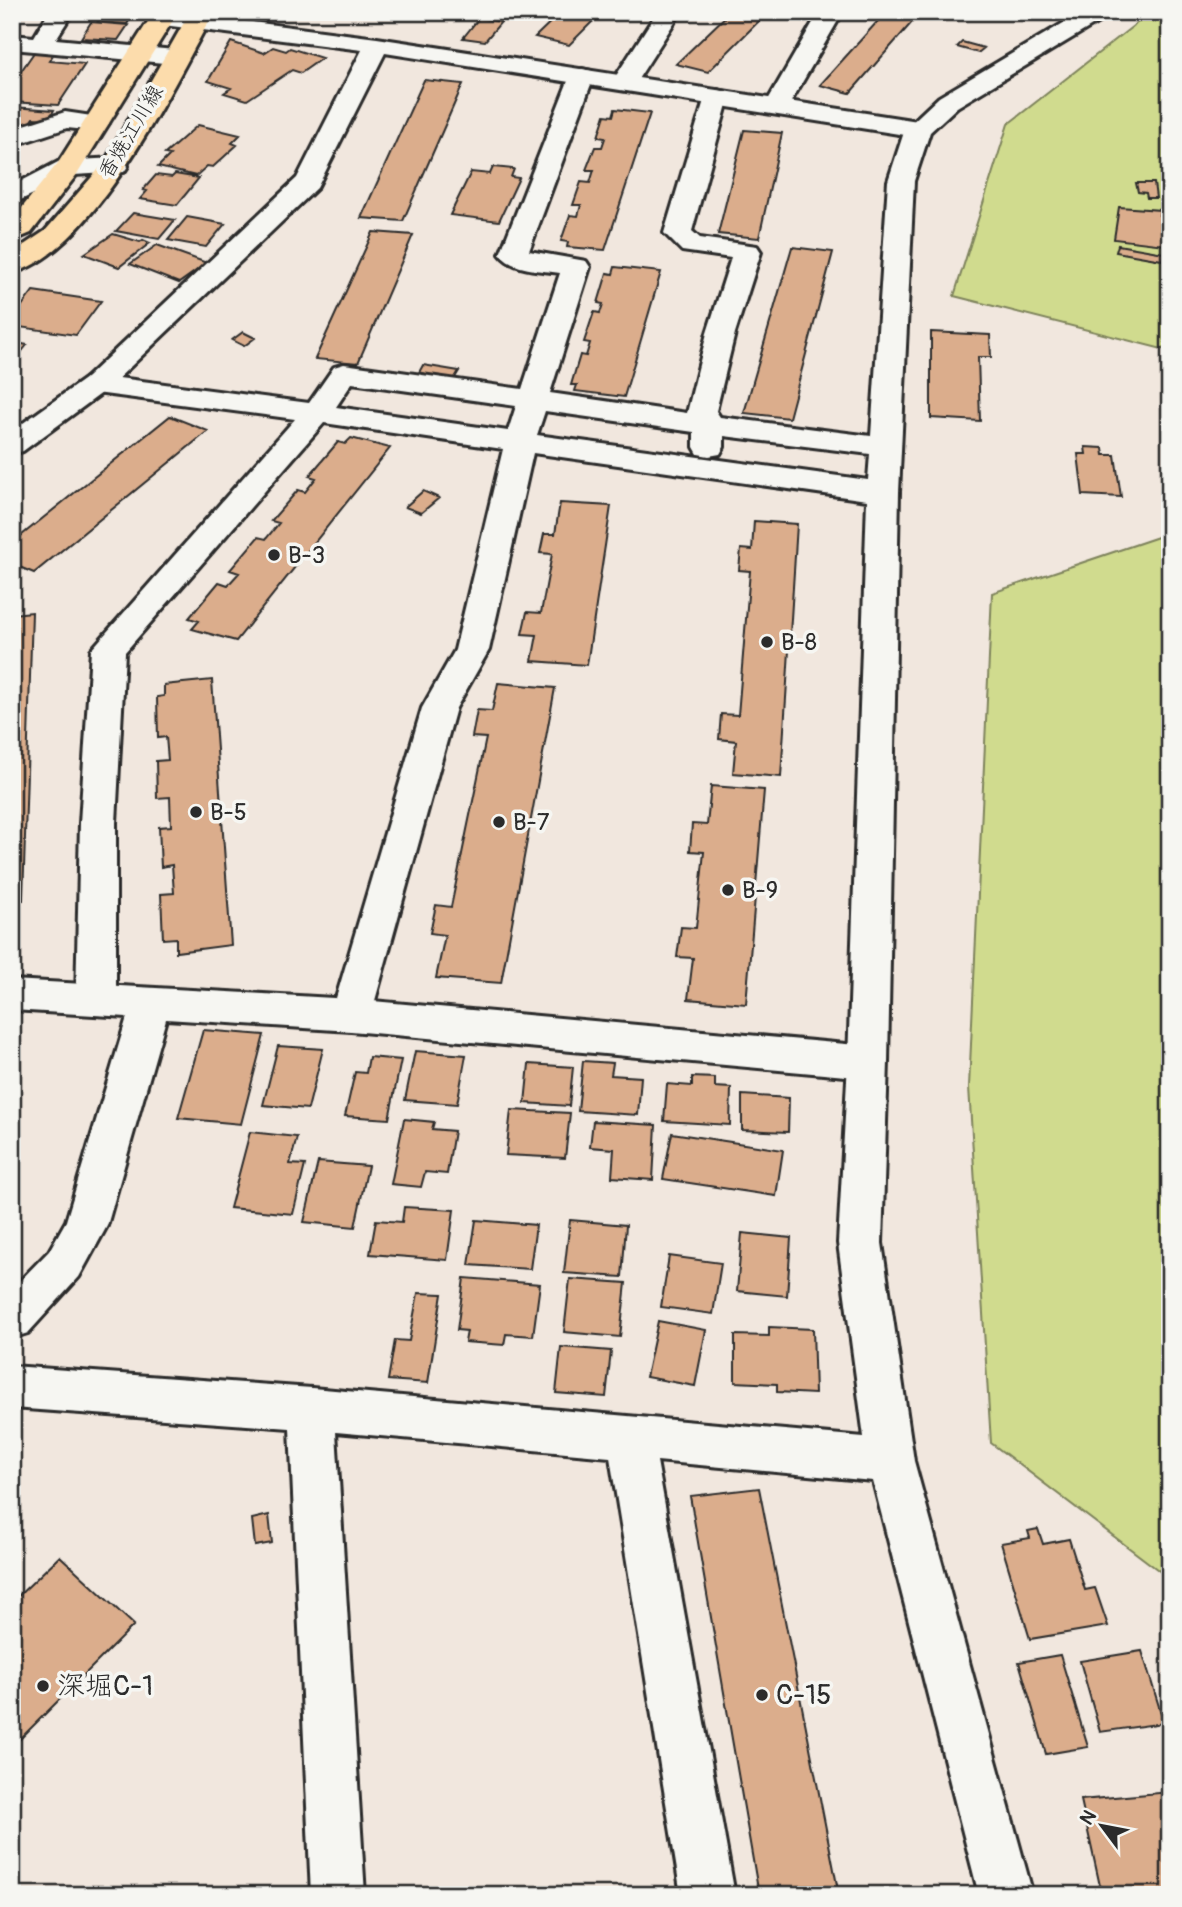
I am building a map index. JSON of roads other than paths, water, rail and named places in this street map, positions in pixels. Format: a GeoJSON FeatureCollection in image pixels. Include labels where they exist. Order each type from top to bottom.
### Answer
{"type":"FeatureCollection","features":[{"type":"Feature","properties":{"kind":"main road","name":"香焼江川線"},"geometry":{"type":"LineString","coordinates":[[12,233],[20,227],[69,167],[164,15]]}},
{"type":"Feature","properties":{"kind":"main road","name":"香焼江川線"},"geometry":{"type":"LineString","coordinates":[[12,265],[55,237],[115,166],[200,16]]}},
{"type":"Feature","properties":{"kind":"street"},"geometry":{"type":"LineString","coordinates":[[41,44],[61,12]]}},
{"type":"Feature","properties":{"kind":"street"},"geometry":{"type":"LineString","coordinates":[[624,82],[669,12]]}},
{"type":"Feature","properties":{"kind":"street"},"geometry":{"type":"LineString","coordinates":[[776,107],[831,12]]}},
{"type":"Feature","properties":{"kind":"street"},"geometry":{"type":"LineString","coordinates":[[164,15],[200,16],[377,46],[918,129]]}},
{"type":"Feature","properties":{"kind":"street"},"geometry":{"type":"LineString","coordinates":[[1006,1895],[891,1461],[860,1243],[868,1062],[883,492],[901,180],[918,129],[948,102],[1080,15]]}},
{"type":"Feature","properties":{"kind":"street"},"geometry":{"type":"LineString","coordinates":[[12,42],[175,57]]}},
{"type":"Feature","properties":{"kind":"street"},"geometry":{"type":"LineString","coordinates":[[12,445],[96,384],[308,182],[377,46]]}},
{"type":"Feature","properties":{"kind":"street"},"geometry":{"type":"LineString","coordinates":[[351,1015],[439,708],[472,650],[531,400],[576,267],[524,259],[514,254],[582,76]]}},
{"type":"Feature","properties":{"kind":"street"},"geometry":{"type":"LineString","coordinates":[[709,470],[709,425],[701,411],[721,333],[747,252],[692,245],[678,233],[717,97]]}},
{"type":"Feature","properties":{"kind":"street"},"geometry":{"type":"LineString","coordinates":[[12,138],[65,120],[96,123]]}},
{"type":"Feature","properties":{"kind":"street"},"geometry":{"type":"LineString","coordinates":[[12,196],[69,167],[115,166]]}},
{"type":"Feature","properties":{"kind":"street"},"geometry":{"type":"LineString","coordinates":[[96,999],[98,823],[108,650],[318,412],[344,373],[709,425],[887,447]]}},
{"type":"Feature","properties":{"kind":"street"},"geometry":{"type":"LineString","coordinates":[[96,384],[318,412],[709,470],[883,492]]}},
{"type":"Feature","properties":{"kind":"street"},"geometry":{"type":"LineString","coordinates":[[12,995],[351,1015],[868,1062]]}},
{"type":"Feature","properties":{"kind":"street"},"geometry":{"type":"LineString","coordinates":[[12,1319],[64,1264],[86,1226],[151,1002]]}},
{"type":"Feature","properties":{"kind":"street"},"geometry":{"type":"LineString","coordinates":[[12,1387],[312,1409],[891,1461]]}},
{"type":"Feature","properties":{"kind":"street"},"geometry":{"type":"LineString","coordinates":[[312,1409],[338,1895]]}},
{"type":"Feature","properties":{"kind":"street"},"geometry":{"type":"LineString","coordinates":[[630,1438],[708,1895]]}},
{"type":"Feature","properties":{"kind":"place","name":"B-3"},"geometry":{"type":"Point","coordinates":[274,555]}},
{"type":"Feature","properties":{"kind":"place","name":"B-8"},"geometry":{"type":"Point","coordinates":[767,642]}},
{"type":"Feature","properties":{"kind":"place","name":"B-5"},"geometry":{"type":"Point","coordinates":[196,812]}},
{"type":"Feature","properties":{"kind":"place","name":"B-7"},"geometry":{"type":"Point","coordinates":[499,822]}},
{"type":"Feature","properties":{"kind":"place","name":"B-9"},"geometry":{"type":"Point","coordinates":[728,890]}},
{"type":"Feature","properties":{"kind":"place","name":"深堀C-1"},"geometry":{"type":"Point","coordinates":[43,1686]}},
{"type":"Feature","properties":{"kind":"place","name":"C-15"},"geometry":{"type":"Point","coordinates":[762,1695]}}]}
